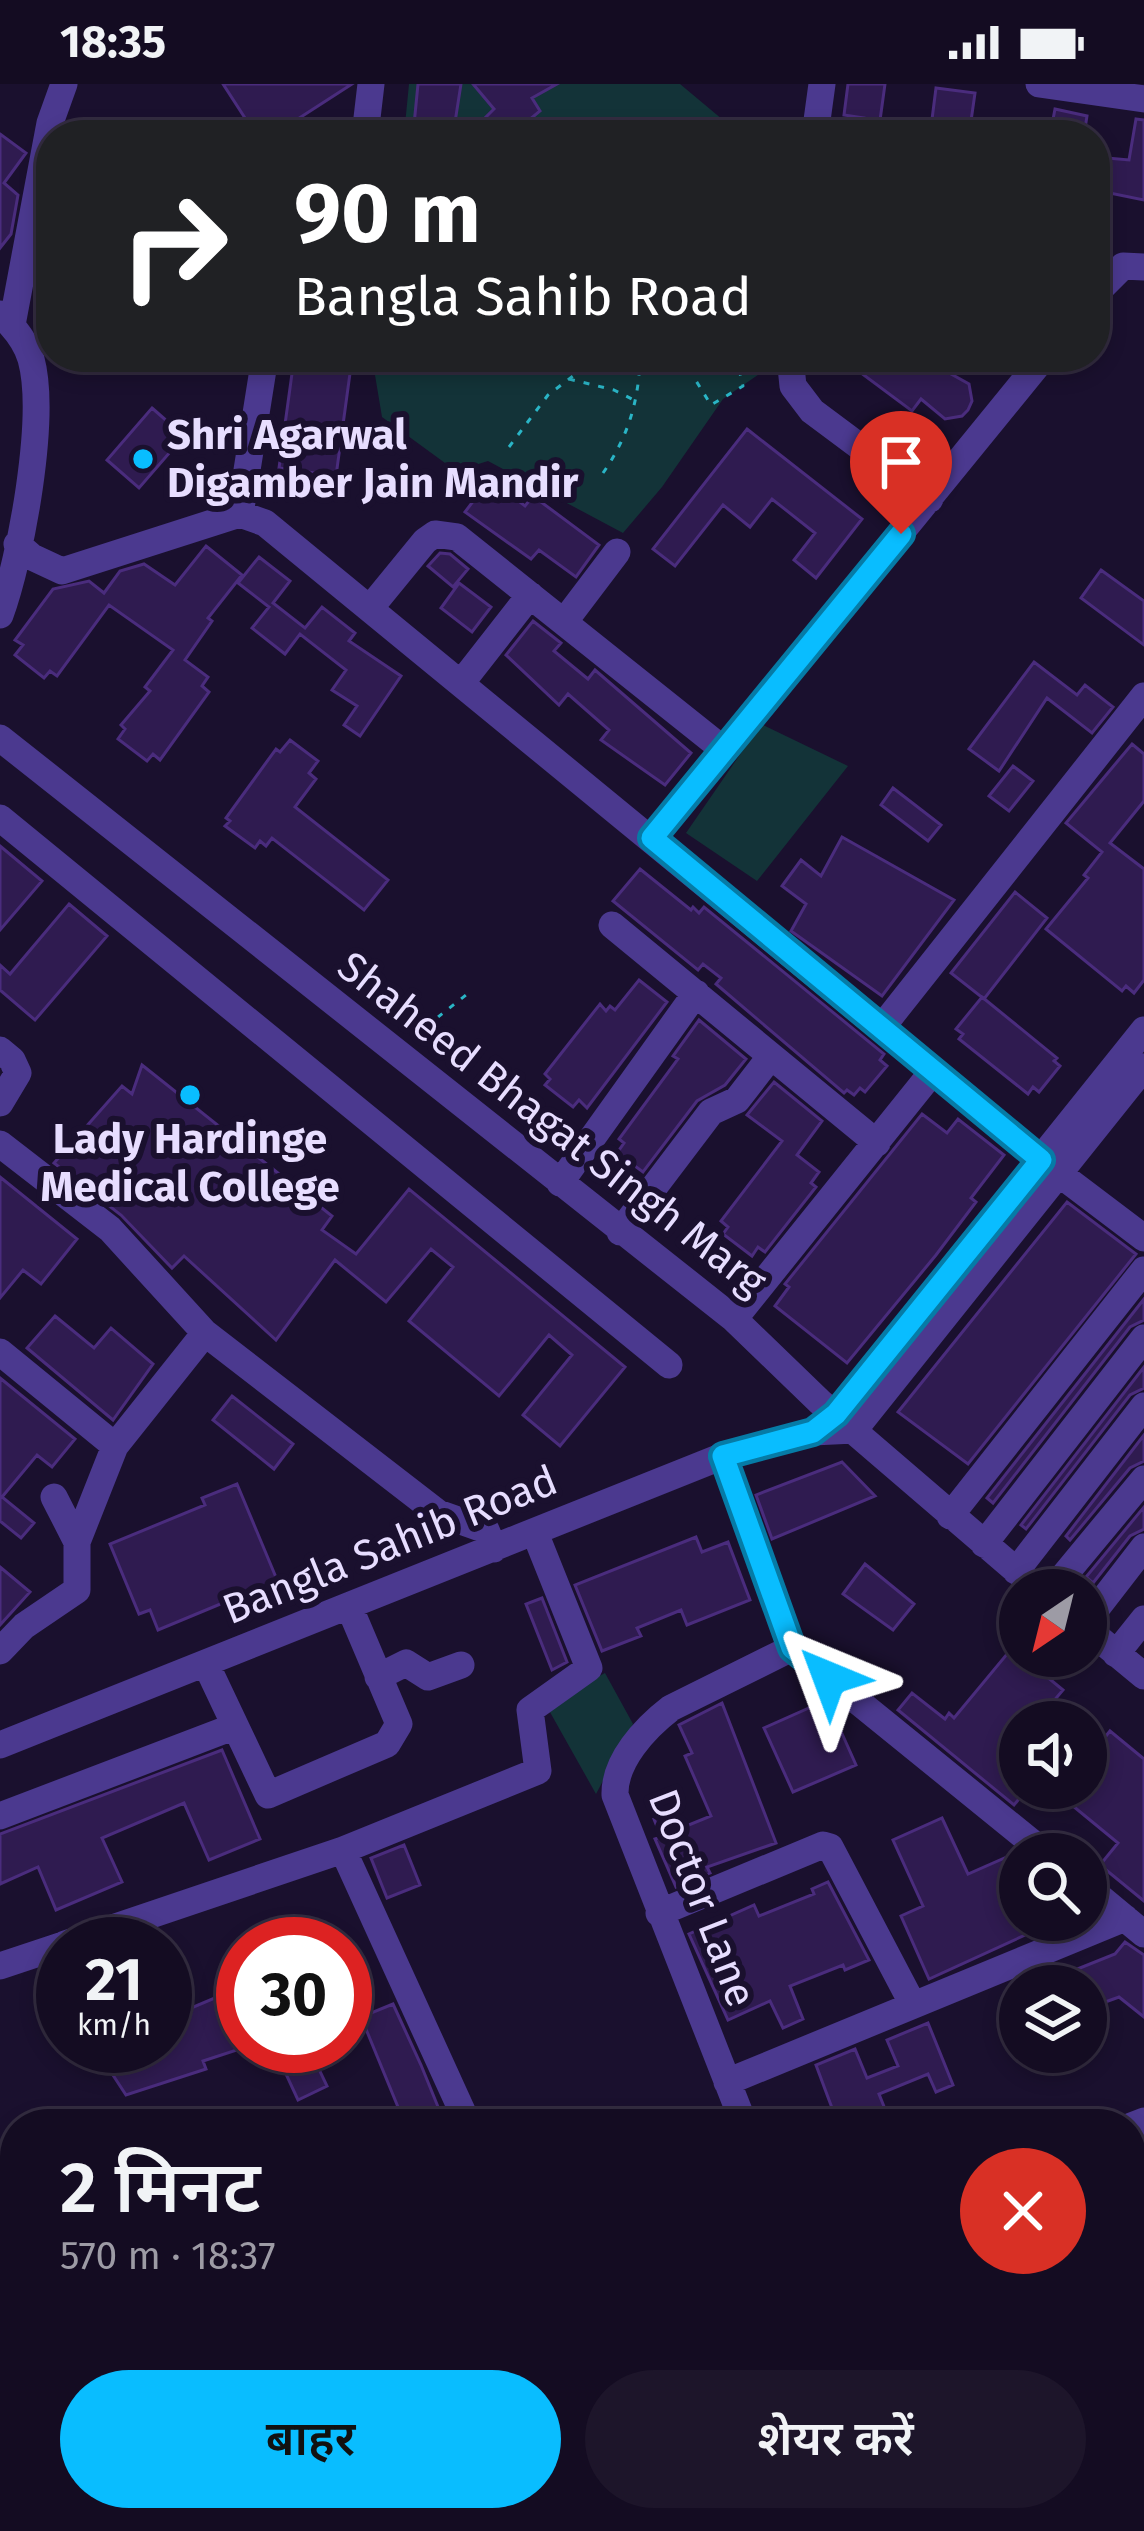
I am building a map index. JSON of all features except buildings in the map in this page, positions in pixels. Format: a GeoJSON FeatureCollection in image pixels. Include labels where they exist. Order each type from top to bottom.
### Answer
{"type":"FeatureCollection","features":[{"type":"Feature","properties":{"kind":"street"},"geometry":{"type":"LineString","coordinates":[[51,120],[64,84]]}},
{"type":"Feature","properties":{"kind":"street"},"geometry":{"type":"LineString","coordinates":[[367,120],[371,84]]}},
{"type":"Feature","properties":{"kind":"street"},"geometry":{"type":"LineString","coordinates":[[817,120],[821,84]]}},
{"type":"Feature","properties":{"kind":"street"},"geometry":{"type":"LineString","coordinates":[[1039,84],[1144,99]]}},
{"type":"Feature","properties":{"kind":"street"},"geometry":{"type":"LineString","coordinates":[[0,615],[12,582],[37,394],[30,356],[6,319],[36,185]]}},
{"type":"Feature","properties":{"kind":"street"},"geometry":{"type":"LineString","coordinates":[[240,514],[263,372]]}},
{"type":"Feature","properties":{"kind":"street"},"geometry":{"type":"LineString","coordinates":[[792,372],[793,386],[812,412],[930,499]]}},
{"type":"Feature","properties":{"kind":"street"},"geometry":{"type":"LineString","coordinates":[[652,838],[1032,372]]}},
{"type":"Feature","properties":{"kind":"street"},"geometry":{"type":"LineString","coordinates":[[17,544],[62,571],[240,514],[265,523],[1144,1238]]}},
{"type":"Feature","properties":{"kind":"street"},"geometry":{"type":"LineString","coordinates":[[371,607],[425,541],[445,533],[457,537],[724,749]]}},
{"type":"Feature","properties":{"kind":"street"},"geometry":{"type":"LineString","coordinates":[[564,622],[617,553]]}},
{"type":"Feature","properties":{"kind":"street"},"geometry":{"type":"LineString","coordinates":[[462,682],[530,595]]}},
{"type":"Feature","properties":{"kind":"street"},"geometry":{"type":"LineString","coordinates":[[883,1027],[1133,731],[1144,696]]}},
{"type":"Feature","properties":{"kind":"street","name":"Shaheed Bhagat Singh Marg"},"geometry":{"type":"LineString","coordinates":[[0,738],[734,1319],[1015,1569]]}},
{"type":"Feature","properties":{"kind":"street"},"geometry":{"type":"LineString","coordinates":[[0,818],[669,1365]]}},
{"type":"Feature","properties":{"kind":"street"},"geometry":{"type":"LineString","coordinates":[[612,925],[878,1143]]}},
{"type":"Feature","properties":{"kind":"street"},"geometry":{"type":"LineString","coordinates":[[560,1183],[695,993]]}},
{"type":"Feature","properties":{"kind":"street"},"geometry":{"type":"LineString","coordinates":[[845,1422],[1050,1166],[1144,1030]]}},
{"type":"Feature","properties":{"kind":"street"},"geometry":{"type":"LineString","coordinates":[[0,1050],[18,1073],[0,1103]]}},
{"type":"Feature","properties":{"kind":"street"},"geometry":{"type":"LineString","coordinates":[[620,1232],[711,1112],[737,1100],[772,1056]]}},
{"type":"Feature","properties":{"kind":"street"},"geometry":{"type":"LineString","coordinates":[[1050,1166],[1144,1067]]}},
{"type":"Feature","properties":{"kind":"street"},"geometry":{"type":"LineString","coordinates":[[734,1319],[934,1070]]}},
{"type":"Feature","properties":{"kind":"street"},"geometry":{"type":"LineString","coordinates":[[0,1144],[110,1229],[205,1333],[439,1513],[486,1530],[494,1549]]}},
{"type":"Feature","properties":{"kind":"street"},"geometry":{"type":"LineString","coordinates":[[950,1516],[1144,1270]]}},
{"type":"Feature","properties":{"kind":"street"},"geometry":{"type":"LineString","coordinates":[[0,1651],[25,1626],[77,1590],[77,1542],[115,1446],[205,1333]]}},
{"type":"Feature","properties":{"kind":"street"},"geometry":{"type":"LineString","coordinates":[[984,1544],[1144,1338]]}},
{"type":"Feature","properties":{"kind":"street"},"geometry":{"type":"LineString","coordinates":[[0,1352],[115,1446]]}},
{"type":"Feature","properties":{"kind":"street"},"geometry":{"type":"LineString","coordinates":[[1043,1398],[1144,1479],[1069,1569]]}},
{"type":"Feature","properties":{"kind":"street"},"geometry":{"type":"LineString","coordinates":[[1017,1569],[1144,1406]]}},
{"type":"Feature","properties":{"kind":"street","name":"Bangla Sahib Road"},"geometry":{"type":"LineString","coordinates":[[0,1745],[723,1456],[845,1422]]}},
{"type":"Feature","properties":{"kind":"street"},"geometry":{"type":"LineString","coordinates":[[723,1456],[792,1648],[1020,1833]]}},
{"type":"Feature","properties":{"kind":"street"},"geometry":{"type":"LineString","coordinates":[[54,1498],[77,1542]]}},
{"type":"Feature","properties":{"kind":"street"},"geometry":{"type":"LineString","coordinates":[[144,1917],[343,1850],[538,1771],[530,1710],[589,1668],[535,1534]]}},
{"type":"Feature","properties":{"kind":"street"},"geometry":{"type":"LineString","coordinates":[[1107,1597],[1144,1547]]}},
{"type":"Feature","properties":{"kind":"street"},"geometry":{"type":"LineString","coordinates":[[206,1664],[268,1796],[387,1744],[399,1724],[349,1606]]}},
{"type":"Feature","properties":{"kind":"street"},"geometry":{"type":"LineString","coordinates":[[1116,1654],[1144,1619]]}},
{"type":"Feature","properties":{"kind":"street"},"geometry":{"type":"LineString","coordinates":[[1107,1645],[1144,1676]]}},
{"type":"Feature","properties":{"kind":"street","name":"Doctor Lane"},"geometry":{"type":"LineString","coordinates":[[738,2109],[615,1796],[614,1779],[655,1721],[671,1708],[792,1648]]}},
{"type":"Feature","properties":{"kind":"street"},"geometry":{"type":"LineString","coordinates":[[378,1677],[406,1663],[428,1677],[461,1664]]}},
{"type":"Feature","properties":{"kind":"street"},"geometry":{"type":"LineString","coordinates":[[0,1816],[233,1727]]}},
{"type":"Feature","properties":{"kind":"street"},"geometry":{"type":"LineString","coordinates":[[659,1913],[830,1846],[912,2003]]}},
{"type":"Feature","properties":{"kind":"street"},"geometry":{"type":"LineString","coordinates":[[343,1850],[461,2109]]}},
{"type":"Feature","properties":{"kind":"street"},"geometry":{"type":"LineString","coordinates":[[1107,1903],[1135,1926]]}},
{"type":"Feature","properties":{"kind":"street"},"geometry":{"type":"LineString","coordinates":[[727,2082],[912,2003],[1135,1926]]}},
{"type":"Feature","properties":{"kind":"street"},"geometry":{"type":"LineString","coordinates":[[0,1966],[36,1954]]}},
{"type":"Feature","properties":{"kind":"path"},"geometry":{"type":"LineString","coordinates":[[509,448],[548,395],[578,372]]}},
{"type":"Feature","properties":{"kind":"path"},"geometry":{"type":"LineString","coordinates":[[603,473],[629,427],[639,372]]}},
{"type":"Feature","properties":{"kind":"path"},"geometry":{"type":"LineString","coordinates":[[691,372],[712,404],[742,386],[739,372]]}},
{"type":"Feature","properties":{"kind":"path"},"geometry":{"type":"LineString","coordinates":[[569,379],[636,400]]}},
{"type":"Feature","properties":{"kind":"path"},"geometry":{"type":"LineString","coordinates":[[394,1052],[471,991]]}},
{"type":"Feature","properties":{"kind":"green space"},"geometry":{"type":"Polygon","coordinates":[[[409,84],[680,84],[723,120],[405,120],[409,84]]]}},
{"type":"Feature","properties":{"kind":"green space"},"geometry":{"type":"Polygon","coordinates":[[[374,372],[762,372],[723,399],[662,487],[623,533],[488,461],[456,471],[382,417],[374,372]]]}},
{"type":"Feature","properties":{"kind":"green space"},"geometry":{"type":"Polygon","coordinates":[[[761,724],[848,766],[757,881],[686,833],[761,724]]]}},
{"type":"Feature","properties":{"kind":"green space"},"geometry":{"type":"Polygon","coordinates":[[[605,1673],[633,1724],[596,1794],[546,1705],[605,1673]]]}},
{"type":"Feature","properties":{"kind":"place","name":"Shri Agarwal Digamber Jain Mandir"},"geometry":{"type":"Point","coordinates":[143,459]}},
{"type":"Feature","properties":{"kind":"place","name":"Lady Hardinge Medical College"},"geometry":{"type":"Point","coordinates":[190,1095]}},
{"type":"Feature","properties":{"kind":"route"},"geometry":{"type":"LineString","coordinates":[[829,1678],[792,1648],[723,1456],[813,1432],[836,1414],[1041,1160],[652,838],[901,534]]}}]}
